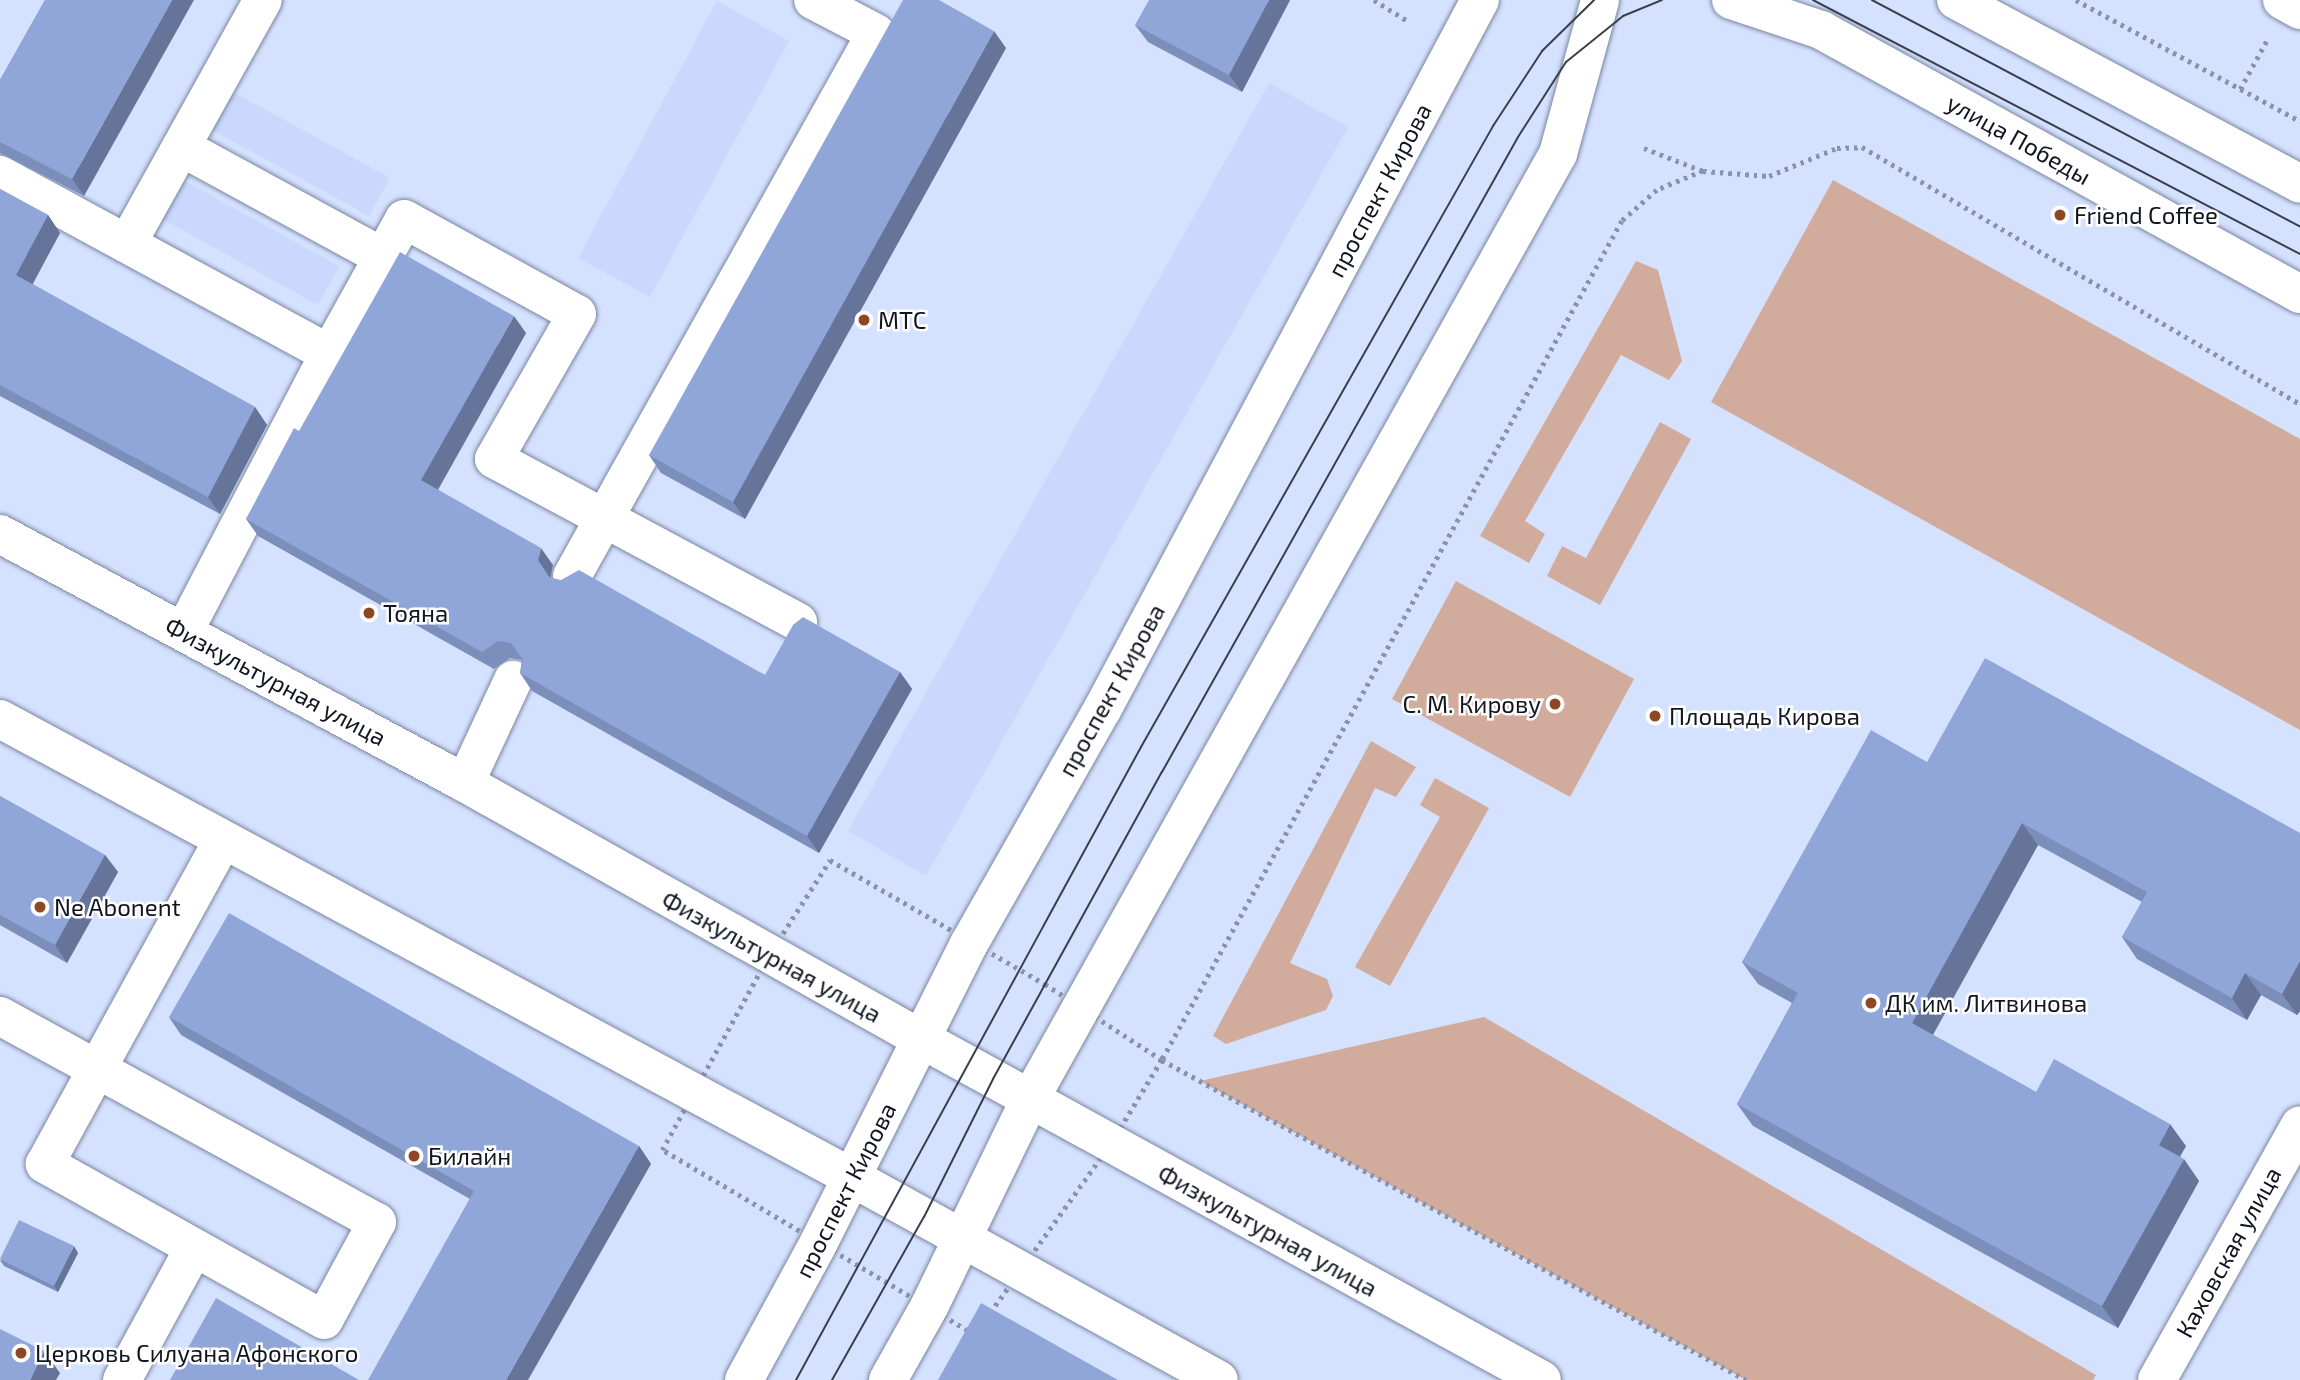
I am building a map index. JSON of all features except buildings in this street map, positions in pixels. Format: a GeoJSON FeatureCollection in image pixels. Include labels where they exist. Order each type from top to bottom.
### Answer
{"type":"FeatureCollection","features":[{"type":"Feature","properties":{"kind":"main road"},"geometry":{"type":"LineString","coordinates":[[127,244],[263,0]]}},
{"type":"Feature","properties":{"kind":"main road"},"geometry":{"type":"LineString","coordinates":[[572,576],[876,33],[813,0]]}},
{"type":"Feature","properties":{"kind":"main road","name":"проспект Кирова"},"geometry":{"type":"LineString","coordinates":[[744,1380],[923,1041],[970,942],[1109,698],[1480,0]]}},
{"type":"Feature","properties":{"kind":"main road"},"geometry":{"type":"LineString","coordinates":[[888,1380],[963,1238],[1030,1099],[1558,154],[1600,0]]}},
{"type":"Feature","properties":{"kind":"main road","name":"улица Победы"},"geometry":{"type":"LineString","coordinates":[[1731,0],[1821,30],[2300,294]]}},
{"type":"Feature","properties":{"kind":"main road"},"geometry":{"type":"LineString","coordinates":[[1963,2],[2300,184]]}},
{"type":"Feature","properties":{"kind":"main road"},"geometry":{"type":"LineString","coordinates":[[181,147],[383,257]]}},
{"type":"Feature","properties":{"kind":"main road"},"geometry":{"type":"LineString","coordinates":[[0,175],[329,354]]}},
{"type":"Feature","properties":{"kind":"main road"},"geometry":{"type":"LineString","coordinates":[[184,631],[329,354],[404,219],[577,314],[494,459],[798,622]]}},
{"type":"Feature","properties":{"kind":"main road","name":"Физкультурная улица"},"geometry":{"type":"LineString","coordinates":[[0,534],[465,783],[923,1041],[1542,1380]]}},
{"type":"Feature","properties":{"kind":"main road"},"geometry":{"type":"LineString","coordinates":[[465,783],[513,680]]}},
{"type":"Feature","properties":{"kind":"main road"},"geometry":{"type":"LineString","coordinates":[[0,719],[851,1177],[1219,1380]]}},
{"type":"Feature","properties":{"kind":"main road"},"geometry":{"type":"LineString","coordinates":[[0,1016],[97,1069],[377,1222],[324,1320],[45,1164],[97,1069],[223,839]]}},
{"type":"Feature","properties":{"kind":"main road","name":"Каховская улица"},"geometry":{"type":"LineString","coordinates":[[2157,1380],[2300,1125]]}},
{"type":"Feature","properties":{"kind":"main road"},"geometry":{"type":"LineString","coordinates":[[122,1380],[194,1248]]}},
{"type":"Feature","properties":{"kind":"path"},"geometry":{"type":"LineString","coordinates":[[1374,0],[1408,21]]}},
{"type":"Feature","properties":{"kind":"path"},"geometry":{"type":"LineString","coordinates":[[2076,0],[2300,121]]}},
{"type":"Feature","properties":{"kind":"path"},"geometry":{"type":"LineString","coordinates":[[2240,89],[2290,4]]}},
{"type":"Feature","properties":{"kind":"path"},"geometry":{"type":"LineString","coordinates":[[1644,148],[1703,171],[1769,176],[1837,148],[1862,148],[2300,404]]}},
{"type":"Feature","properties":{"kind":"path"},"geometry":{"type":"LineString","coordinates":[[1703,171],[1657,190],[1622,221],[1161,1060],[1746,1380]]}},
{"type":"Feature","properties":{"kind":"shaded area"},"geometry":{"type":"Polygon","coordinates":[[[717,1],[789,41],[650,297],[578,258],[717,1]]]}},
{"type":"Feature","properties":{"kind":"shaded area"},"geometry":{"type":"Polygon","coordinates":[[[1269,83],[1348,127],[926,876],[848,831],[1269,83]]]}},
{"type":"Feature","properties":{"kind":"shaded area"},"geometry":{"type":"Polygon","coordinates":[[[226,88],[390,178],[369,216],[205,126],[226,88]]]}},
{"type":"Feature","properties":{"kind":"shaded area"},"geometry":{"type":"Polygon","coordinates":[[[176,176],[339,266],[318,305],[155,215],[176,176]]]}},
{"type":"Feature","properties":{"kind":"shaded area"},"geometry":{"type":"Polygon","coordinates":[[[1833,180],[2300,439],[2300,730],[1711,402],[1833,180]]]}},
{"type":"Feature","properties":{"kind":"shaded area"},"geometry":{"type":"Polygon","coordinates":[[[1636,261],[1658,270],[1682,361],[1669,380],[1621,355],[1525,521],[1545,534],[1529,563],[1480,536],[1636,261]]]}},
{"type":"Feature","properties":{"kind":"shaded area"},"geometry":{"type":"Polygon","coordinates":[[[1660,422],[1691,439],[1600,605],[1547,576],[1562,546],[1586,558],[1660,422]]]}},
{"type":"Feature","properties":{"kind":"shaded area"},"geometry":{"type":"Polygon","coordinates":[[[1456,581],[1634,679],[1570,797],[1392,699],[1456,581]]]}},
{"type":"Feature","properties":{"kind":"shaded area"},"geometry":{"type":"Polygon","coordinates":[[[1371,741],[1416,767],[1396,797],[1375,788],[1290,963],[1327,979],[1333,996],[1326,1010],[1226,1044],[1213,1036],[1371,741]]]}},
{"type":"Feature","properties":{"kind":"shaded area"},"geometry":{"type":"Polygon","coordinates":[[[1435,778],[1489,808],[1390,986],[1355,967],[1440,817],[1420,805],[1435,778]]]}},
{"type":"Feature","properties":{"kind":"shaded area"},"geometry":{"type":"Polygon","coordinates":[[[1484,1017],[2096,1375],[2093,1380],[1746,1380],[1200,1081],[1484,1017]]]}},
{"type":"Feature","properties":{"kind":"tram line"},"geometry":{"type":"LineString","coordinates":[[796,1380],[1141,747],[1493,126],[1542,51],[1594,0]]}},
{"type":"Feature","properties":{"kind":"tram line"},"geometry":{"type":"LineString","coordinates":[[832,1380],[924,1217],[993,1079],[1162,772],[1518,137],[1566,62],[1623,16],[1662,0]]}},
{"type":"Feature","properties":{"kind":"tram line"},"geometry":{"type":"LineString","coordinates":[[1813,0],[2300,254]]}},
{"type":"Feature","properties":{"kind":"tram line"},"geometry":{"type":"LineString","coordinates":[[1872,0],[2300,227]]}},
{"type":"Feature","properties":{"kind":"place","name":"Friend Coffee"},"geometry":{"type":"Point","coordinates":[2060,215]}},
{"type":"Feature","properties":{"kind":"place","name":"МТС"},"geometry":{"type":"Point","coordinates":[864,320]}},
{"type":"Feature","properties":{"kind":"place","name":"Тояна"},"geometry":{"type":"Point","coordinates":[369,613]}},
{"type":"Feature","properties":{"kind":"place","name":"С. М. Кирову"},"geometry":{"type":"Point","coordinates":[1555,704]}},
{"type":"Feature","properties":{"kind":"place","name":"Площадь Кирова"},"geometry":{"type":"Point","coordinates":[1655,716]}},
{"type":"Feature","properties":{"kind":"place","name":"Ne Abonent"},"geometry":{"type":"Point","coordinates":[40,907]}},
{"type":"Feature","properties":{"kind":"place","name":"ДК им. Литвинова"},"geometry":{"type":"Point","coordinates":[1871,1003]}},
{"type":"Feature","properties":{"kind":"place","name":"Билайн"},"geometry":{"type":"Point","coordinates":[414,1156]}},
{"type":"Feature","properties":{"kind":"place","name":"Церковь Силуана Афонского"},"geometry":{"type":"Point","coordinates":[21,1353]}}]}
